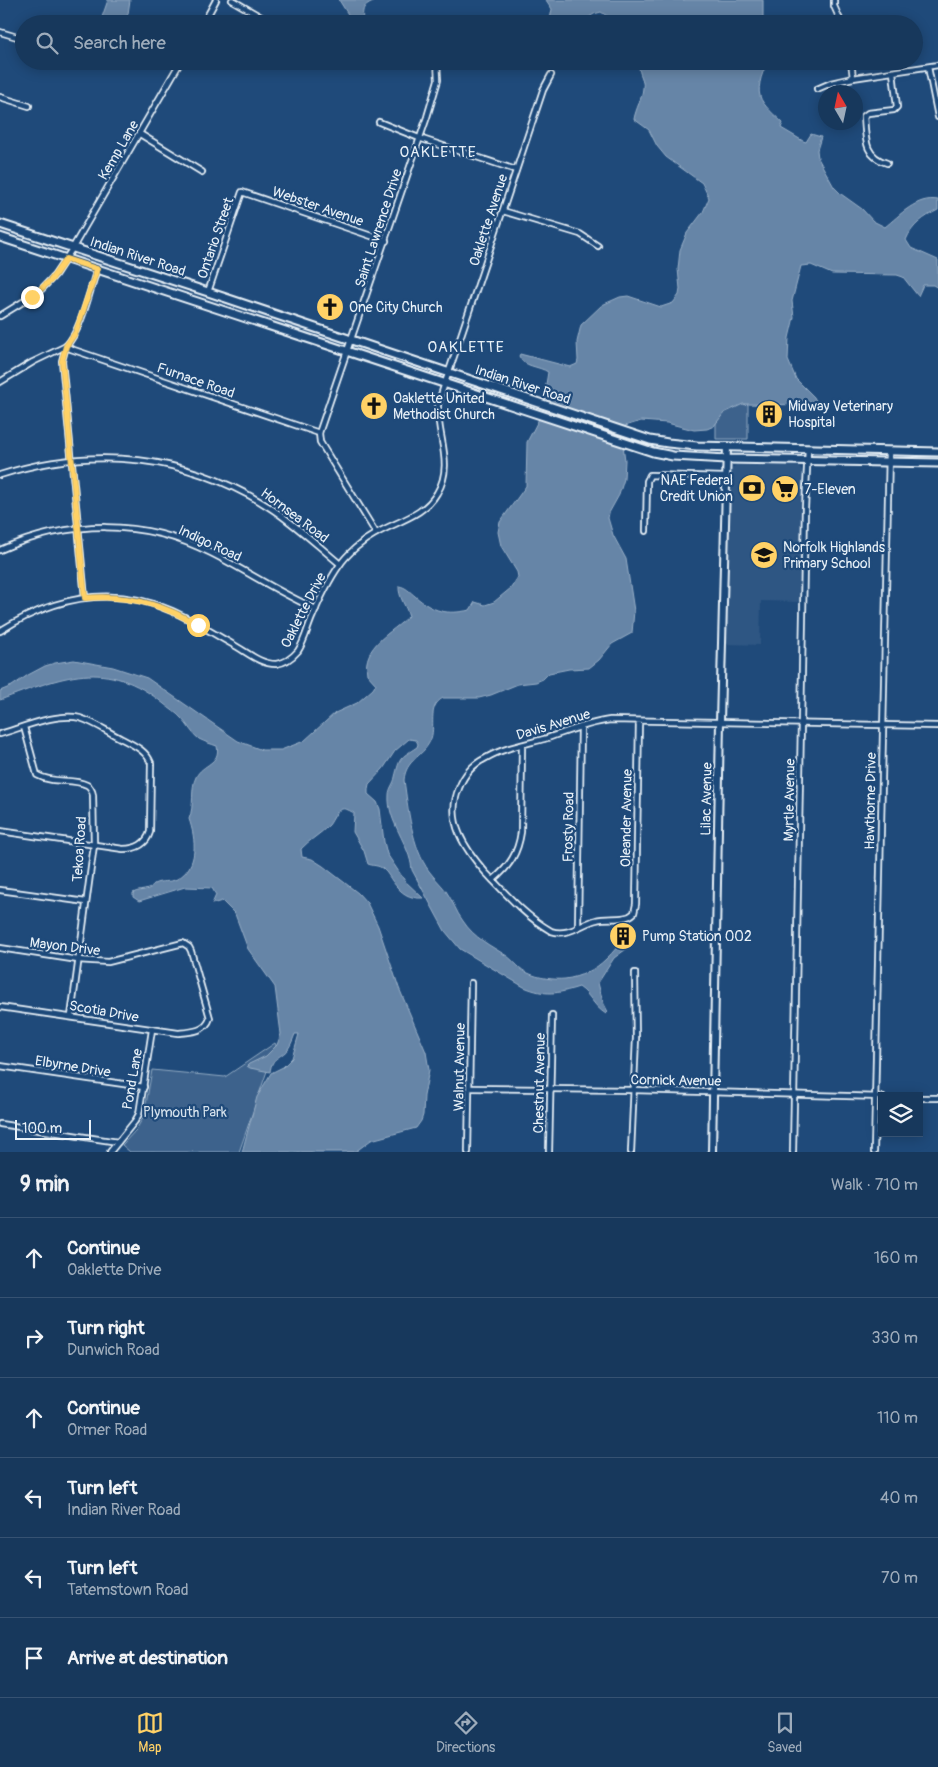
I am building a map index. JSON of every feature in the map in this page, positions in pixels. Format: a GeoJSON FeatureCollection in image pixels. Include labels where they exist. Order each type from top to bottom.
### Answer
{"type":"FeatureCollection","features":[{"type":"Feature","properties":{"kind":"main road","name":"Indian River Road"},"geometry":{"type":"LineString","coordinates":[[0,224],[657,441],[682,445],[938,452]]}},
{"type":"Feature","properties":{"kind":"main road","name":"Indian River Road"},"geometry":{"type":"LineString","coordinates":[[0,237],[653,452],[673,456],[727,459],[938,463]]}},
{"type":"Feature","properties":{"kind":"street"},"geometry":{"type":"LineString","coordinates":[[208,15],[216,0]]}},
{"type":"Feature","properties":{"kind":"street"},"geometry":{"type":"LineString","coordinates":[[232,0],[257,15]]}},
{"type":"Feature","properties":{"kind":"street"},"geometry":{"type":"LineString","coordinates":[[834,0],[834,6],[838,15]]}},
{"type":"Feature","properties":{"kind":"street"},"geometry":{"type":"LineString","coordinates":[[0,32],[15,36]]}},
{"type":"Feature","properties":{"kind":"street"},"geometry":{"type":"LineString","coordinates":[[923,68],[938,65]]}},
{"type":"Feature","properties":{"kind":"street"},"geometry":{"type":"LineString","coordinates":[[928,67],[938,116]]}},
{"type":"Feature","properties":{"kind":"street","name":"Kemp Lane"},"geometry":{"type":"LineString","coordinates":[[0,316],[39,292],[55,275],[177,70]]}},
{"type":"Feature","properties":{"kind":"street","name":"Saint Lawrence Drive"},"geometry":{"type":"LineString","coordinates":[[319,433],[386,242],[438,80],[437,70]]}},
{"type":"Feature","properties":{"kind":"street"},"geometry":{"type":"LineString","coordinates":[[852,70],[853,78]]}},
{"type":"Feature","properties":{"kind":"street"},"geometry":{"type":"LineString","coordinates":[[817,89],[831,83],[853,78],[907,70]]}},
{"type":"Feature","properties":{"kind":"street"},"geometry":{"type":"LineString","coordinates":[[887,163],[877,159],[870,153],[864,116],[868,113],[894,110],[897,107],[893,72]]}},
{"type":"Feature","properties":{"kind":"street","name":"Oaklette Avenue"},"geometry":{"type":"LineString","coordinates":[[448,372],[543,90],[551,74]]}},
{"type":"Feature","properties":{"kind":"street"},"geometry":{"type":"LineString","coordinates":[[0,97],[29,106]]}},
{"type":"Feature","properties":{"kind":"street"},"geometry":{"type":"LineString","coordinates":[[379,122],[419,138],[516,170]]}},
{"type":"Feature","properties":{"kind":"street"},"geometry":{"type":"LineString","coordinates":[[140,134],[202,172]]}},
{"type":"Feature","properties":{"kind":"street","name":"Webster Avenue"},"geometry":{"type":"LineString","coordinates":[[242,192],[386,242]]}},
{"type":"Feature","properties":{"kind":"street","name":"Ontario Street"},"geometry":{"type":"LineString","coordinates":[[208,292],[242,192]]}},
{"type":"Feature","properties":{"kind":"street"},"geometry":{"type":"LineString","coordinates":[[503,211],[580,234],[598,246]]}},
{"type":"Feature","properties":{"kind":"street"},"geometry":{"type":"LineString","coordinates":[[85,598],[62,361],[66,346],[76,332],[97,269]]}},
{"type":"Feature","properties":{"kind":"street"},"geometry":{"type":"LineString","coordinates":[[0,382],[33,362],[66,346]]}},
{"type":"Feature","properties":{"kind":"street","name":"Furnace Road"},"geometry":{"type":"LineString","coordinates":[[66,346],[71,350],[319,433]]}},
{"type":"Feature","properties":{"kind":"street","name":"Oaklette Drive"},"geometry":{"type":"LineString","coordinates":[[0,631],[46,606],[85,598],[110,597],[134,599],[152,604],[188,619],[259,660],[274,664],[286,661],[299,650],[327,583],[340,564],[376,533],[420,511],[434,498],[441,486],[446,455],[437,417],[438,404],[448,372]]}},
{"type":"Feature","properties":{"kind":"street"},"geometry":{"type":"LineString","coordinates":[[319,433],[320,442],[376,533]]}},
{"type":"Feature","properties":{"kind":"street","name":"Lilac Avenue"},"geometry":{"type":"LineString","coordinates":[[712,1152],[725,477],[728,446]]}},
{"type":"Feature","properties":{"kind":"street","name":"Myrtle Avenue"},"geometry":{"type":"LineString","coordinates":[[793,1152],[808,449]]}},
{"type":"Feature","properties":{"kind":"street","name":"Hawthorne Drive"},"geometry":{"type":"LineString","coordinates":[[874,1152],[888,451]]}},
{"type":"Feature","properties":{"kind":"street","name":"Hornsea Road"},"geometry":{"type":"LineString","coordinates":[[0,475],[30,467],[72,460],[131,459],[159,463],[205,475],[235,488],[270,508],[340,564]]}},
{"type":"Feature","properties":{"kind":"street"},"geometry":{"type":"LineString","coordinates":[[646,531],[647,481],[650,475],[725,477]]}},
{"type":"Feature","properties":{"kind":"street","name":"Indigo Road"},"geometry":{"type":"LineString","coordinates":[[0,550],[35,536],[79,528],[130,529],[180,540],[213,554],[291,598],[316,609]]}},
{"type":"Feature","properties":{"kind":"street"},"geometry":{"type":"LineString","coordinates":[[0,734],[62,717],[80,718],[145,752],[151,763],[151,823],[148,838],[144,843],[132,849],[0,832]]}},
{"type":"Feature","properties":{"kind":"street","name":"Davis Avenue"},"geometry":{"type":"LineString","coordinates":[[632,916],[627,918],[609,917],[597,919],[562,933],[551,931],[517,906],[473,858],[460,836],[454,815],[456,795],[465,776],[479,762],[491,755],[610,720],[938,726]]}},
{"type":"Feature","properties":{"kind":"street","name":"Oleander Avenue"},"geometry":{"type":"LineString","coordinates":[[632,916],[636,910],[639,721]]}},
{"type":"Feature","properties":{"kind":"street","name":"Tekoa Road"},"geometry":{"type":"LineString","coordinates":[[24,727],[37,775],[50,780],[86,785],[92,790],[94,845],[71,1016]]}},
{"type":"Feature","properties":{"kind":"street","name":"Frosty Road"},"geometry":{"type":"LineString","coordinates":[[578,928],[581,727]]}},
{"type":"Feature","properties":{"kind":"street"},"geometry":{"type":"LineString","coordinates":[[493,880],[509,865],[519,842],[521,832],[522,745]]}},
{"type":"Feature","properties":{"kind":"street"},"geometry":{"type":"LineString","coordinates":[[0,890],[86,902]]}},
{"type":"Feature","properties":{"kind":"street","name":"Mayon Drive"},"geometry":{"type":"LineString","coordinates":[[0,948],[78,960],[108,962],[180,943],[186,944],[191,952],[210,1018],[204,1028]]}},
{"type":"Feature","properties":{"kind":"street"},"geometry":{"type":"LineString","coordinates":[[631,1152],[636,1028],[635,973]]}},
{"type":"Feature","properties":{"kind":"street","name":"Walnut Avenue"},"geometry":{"type":"LineString","coordinates":[[468,1152],[471,983]]}},
{"type":"Feature","properties":{"kind":"street","name":"Scotia Drive"},"geometry":{"type":"LineString","coordinates":[[0,1007],[71,1016],[178,1034],[204,1028]]}},
{"type":"Feature","properties":{"kind":"street","name":"Chestnut Avenue"},"geometry":{"type":"LineString","coordinates":[[549,1152],[552,1014]]}},
{"type":"Feature","properties":{"kind":"street","name":"Pond Lane"},"geometry":{"type":"LineString","coordinates":[[110,1152],[136,1121],[141,1106],[152,1030]]}},
{"type":"Feature","properties":{"kind":"street","name":"Elbyrne Drive"},"geometry":{"type":"LineString","coordinates":[[0,1066],[144,1088]]}},
{"type":"Feature","properties":{"kind":"street","name":"Cornick Avenue"},"geometry":{"type":"LineString","coordinates":[[470,1088],[550,1088],[875,1097]]}},
{"type":"Feature","properties":{"kind":"street"},"geometry":{"type":"LineString","coordinates":[[923,1098],[938,1098]]}},
{"type":"Feature","properties":{"kind":"street"},"geometry":{"type":"LineString","coordinates":[[0,1124],[118,1142]]}},
{"type":"Feature","properties":{"kind":"shaded area"},"geometry":{"type":"Polygon","coordinates":[[[108,0],[130,0],[127,15],[103,15],[108,0]]]}},
{"type":"Feature","properties":{"kind":"shaded area"},"geometry":{"type":"Polygon","coordinates":[[[339,0],[376,0],[365,6],[363,15],[348,15],[339,0]]]}},
{"type":"Feature","properties":{"kind":"shaded area"},"geometry":{"type":"Polygon","coordinates":[[[546,0],[763,0],[763,15],[606,15],[601,12],[592,15],[551,15],[552,9],[546,0]]]}},
{"type":"Feature","properties":{"kind":"shaded area"},"geometry":{"type":"Polygon","coordinates":[[[640,70],[764,70],[759,87],[760,96],[770,111],[783,123],[781,128],[806,142],[811,134],[821,137],[817,150],[818,158],[834,187],[862,209],[873,221],[885,227],[916,204],[923,201],[938,200],[938,210],[919,222],[906,240],[911,248],[938,260],[938,288],[933,285],[923,285],[918,296],[903,277],[897,275],[832,274],[811,265],[801,266],[792,301],[794,317],[789,338],[788,360],[796,379],[816,401],[805,405],[743,404],[724,413],[714,426],[707,429],[694,430],[667,423],[641,421],[625,426],[622,438],[625,460],[624,479],[608,518],[613,535],[626,559],[634,611],[632,633],[612,644],[599,660],[589,668],[549,673],[543,679],[536,682],[518,684],[479,698],[443,698],[435,707],[430,741],[427,747],[408,767],[404,780],[412,827],[423,862],[446,891],[467,927],[483,941],[507,956],[522,970],[532,975],[561,979],[582,975],[602,963],[618,946],[628,939],[629,947],[614,958],[598,983],[608,1012],[606,1014],[602,1011],[579,987],[545,993],[524,987],[460,949],[445,931],[412,870],[407,851],[389,805],[389,793],[399,762],[403,756],[417,747],[418,744],[416,740],[409,739],[395,751],[383,769],[369,784],[368,794],[377,802],[380,809],[387,854],[405,881],[423,898],[406,895],[396,886],[383,869],[368,864],[364,851],[353,832],[354,813],[348,810],[342,809],[338,811],[329,825],[301,849],[302,857],[312,859],[323,866],[358,893],[367,903],[378,926],[399,988],[426,1052],[429,1070],[421,1121],[416,1128],[371,1140],[355,1152],[242,1152],[257,1097],[271,1073],[283,1067],[292,1058],[299,1034],[295,1034],[288,1049],[274,1060],[270,1072],[247,1066],[266,1056],[277,1045],[281,1034],[275,987],[248,949],[235,914],[222,901],[212,904],[216,895],[212,888],[185,887],[139,901],[133,897],[133,893],[148,889],[154,884],[177,879],[189,867],[194,852],[193,835],[189,819],[194,782],[202,769],[216,757],[217,746],[199,739],[180,717],[143,689],[122,680],[84,675],[44,684],[0,700],[0,691],[45,666],[55,663],[74,660],[113,667],[147,678],[238,741],[262,750],[281,750],[304,741],[335,713],[357,703],[373,689],[376,684],[367,674],[369,655],[380,640],[409,616],[401,597],[399,586],[406,589],[428,606],[447,612],[470,610],[475,602],[485,605],[494,602],[511,588],[518,577],[517,572],[501,546],[498,532],[500,522],[526,486],[527,442],[541,415],[548,372],[524,362],[519,356],[520,354],[570,367],[577,364],[577,342],[581,325],[602,305],[620,297],[628,296],[661,307],[673,303],[679,295],[680,289],[678,269],[680,250],[687,233],[703,212],[709,198],[702,183],[666,157],[657,146],[649,130],[634,119],[643,88],[640,70]]]}},
{"type":"Feature","properties":{"kind":"shaded area","name":"Norfolk Highlands Primary School"},"geometry":{"type":"Polygon","coordinates":[[[736,465],[798,466],[803,471],[801,602],[761,601],[760,645],[726,644],[730,470],[736,465]]]}},
{"type":"Feature","properties":{"kind":"green space"},"geometry":{"type":"Polygon","coordinates":[[[732,391],[748,405],[748,439],[716,439],[716,402],[736,397],[746,406],[732,391]]]}},
{"type":"Feature","properties":{"kind":"green space","name":"Plymouth Park"},"geometry":{"type":"Polygon","coordinates":[[[275,1043],[276,1045],[239,1152],[130,1152],[122,1145],[136,1130],[144,1116],[152,1070],[225,1077],[275,1043]]]}},
{"type":"Feature","properties":{"kind":"place","name":"One City Church"},"geometry":{"type":"Point","coordinates":[330,307]}},
{"type":"Feature","properties":{"kind":"place","name":"Oaklette United Methodist Church"},"geometry":{"type":"Point","coordinates":[374,406]}},
{"type":"Feature","properties":{"kind":"place","name":"Midway Veterinary Hospital"},"geometry":{"type":"Point","coordinates":[769,414]}},
{"type":"Feature","properties":{"kind":"place","name":"NAE Federal Credit Union"},"geometry":{"type":"Point","coordinates":[752,488]}},
{"type":"Feature","properties":{"kind":"place","name":"7-Eleven"},"geometry":{"type":"Point","coordinates":[785,489]}},
{"type":"Feature","properties":{"kind":"place","name":"Norfolk Highlands Primary School"},"geometry":{"type":"Point","coordinates":[764,555]}},
{"type":"Feature","properties":{"kind":"place","name":"Pump Station 002"},"geometry":{"type":"Point","coordinates":[623,936]}},
{"type":"Feature","properties":{"kind":"district","name":"OAKLETTE"},"geometry":{"type":"Point","coordinates":[438,152]}},
{"type":"Feature","properties":{"kind":"district","name":"OAKLETTE"},"geometry":{"type":"Point","coordinates":[466,347]}},
{"type":"Feature","properties":{"kind":"route"},"geometry":{"type":"LineString","coordinates":[[32,297],[51,280],[66,259],[97,269],[75,335],[66,346],[62,361],[85,598],[104,596],[134,599],[171,611],[198,625]]}}]}
